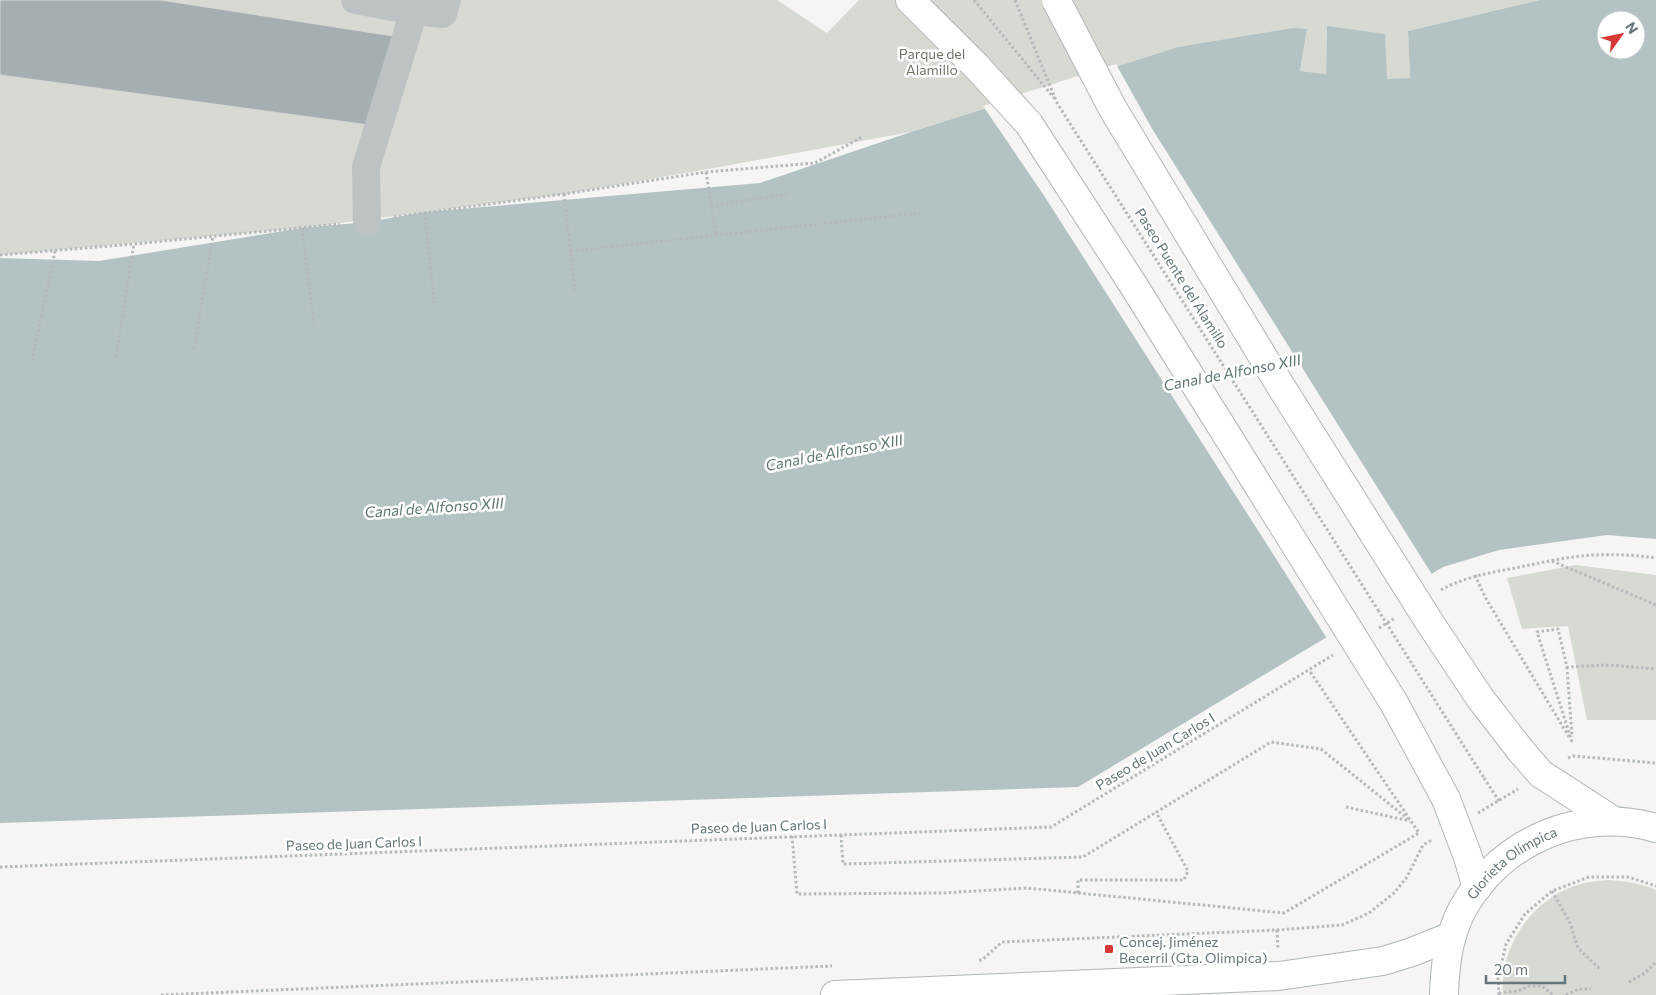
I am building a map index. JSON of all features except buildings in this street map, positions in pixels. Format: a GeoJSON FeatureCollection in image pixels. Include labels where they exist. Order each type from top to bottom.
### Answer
{"type":"FeatureCollection","features":[{"type":"Feature","properties":{"kind":"main road"},"geometry":{"type":"LineString","coordinates":[[910,0],[978,68],[1029,124]]}},
{"type":"Feature","properties":{"kind":"main road"},"geometry":{"type":"LineString","coordinates":[[934,0],[989,63],[1137,291],[1361,648],[1394,703],[1446,799],[1468,857],[1477,888]]}},
{"type":"Feature","properties":{"kind":"main road"},"geometry":{"type":"LineString","coordinates":[[1056,0],[1113,109],[1280,385],[1430,623],[1480,698],[1541,774],[1614,821]]}},
{"type":"Feature","properties":{"kind":"main road"},"geometry":{"type":"LineString","coordinates":[[1068,0],[1084,39],[1136,147]]}},
{"type":"Feature","properties":{"kind":"main road","name":"Glorieta Olímpica"},"geometry":{"type":"LineString","coordinates":[[1444,995],[1445,967],[1452,936],[1462,911],[1491,871],[1508,856],[1527,843],[1547,833],[1568,826],[1614,821],[1642,824],[1656,828]]}},
{"type":"Feature","properties":{"kind":"main road"},"geometry":{"type":"LineString","coordinates":[[835,995],[1279,976],[1383,961],[1452,936]]}},
{"type":"Feature","properties":{"kind":"lane"},"geometry":{"type":"LineString","coordinates":[[355,0],[414,11],[443,14],[448,0]]}},
{"type":"Feature","properties":{"kind":"lane"},"geometry":{"type":"LineString","coordinates":[[367,222],[366,167],[414,11]]}},
{"type":"Feature","properties":{"kind":"path"},"geometry":{"type":"LineString","coordinates":[[974,0],[1058,102]]}},
{"type":"Feature","properties":{"kind":"path","name":"Paseo Puente del Alamillo"},"geometry":{"type":"LineString","coordinates":[[1015,0],[1058,102],[1499,801]]}},
{"type":"Feature","properties":{"kind":"path"},"geometry":{"type":"LineString","coordinates":[[0,255],[367,222],[706,172],[815,163],[862,137]]}},
{"type":"Feature","properties":{"kind":"path"},"geometry":{"type":"LineString","coordinates":[[706,172],[716,235]]}},
{"type":"Feature","properties":{"kind":"path"},"geometry":{"type":"LineString","coordinates":[[564,194],[576,292]]}},
{"type":"Feature","properties":{"kind":"path"},"geometry":{"type":"LineString","coordinates":[[711,206],[788,194]]}},
{"type":"Feature","properties":{"kind":"path"},"geometry":{"type":"LineString","coordinates":[[425,212],[434,303]]}},
{"type":"Feature","properties":{"kind":"path"},"geometry":{"type":"LineString","coordinates":[[570,251],[921,213]]}},
{"type":"Feature","properties":{"kind":"path"},"geometry":{"type":"LineString","coordinates":[[302,228],[314,324]]}},
{"type":"Feature","properties":{"kind":"path"},"geometry":{"type":"LineString","coordinates":[[194,349],[213,236]]}},
{"type":"Feature","properties":{"kind":"path"},"geometry":{"type":"LineString","coordinates":[[116,357],[134,244]]}},
{"type":"Feature","properties":{"kind":"path"},"geometry":{"type":"LineString","coordinates":[[32,361],[55,251]]}},
{"type":"Feature","properties":{"kind":"path"},"geometry":{"type":"LineString","coordinates":[[1434,594],[1451,584],[1475,575],[1552,561],[1593,555],[1635,555],[1656,558]]}},
{"type":"Feature","properties":{"kind":"path"},"geometry":{"type":"LineString","coordinates":[[1552,561],[1656,605]]}},
{"type":"Feature","properties":{"kind":"path"},"geometry":{"type":"LineString","coordinates":[[1475,575],[1485,597],[1572,742]]}},
{"type":"Feature","properties":{"kind":"path"},"geometry":{"type":"LineString","coordinates":[[1376,630],[1401,614]]}},
{"type":"Feature","properties":{"kind":"path"},"geometry":{"type":"LineString","coordinates":[[1558,629],[1566,667],[1572,742],[1537,632],[1558,629]]}},
{"type":"Feature","properties":{"kind":"path","name":"Paseo de Juan Carlos I"},"geometry":{"type":"LineString","coordinates":[[0,867],[1051,826],[1334,655]]}},
{"type":"Feature","properties":{"kind":"path"},"geometry":{"type":"LineString","coordinates":[[1566,667],[1609,665],[1656,668]]}},
{"type":"Feature","properties":{"kind":"path"},"geometry":{"type":"LineString","coordinates":[[792,836],[797,894],[942,893],[1027,888],[1284,913],[1419,833],[1309,670]]}},
{"type":"Feature","properties":{"kind":"path"},"geometry":{"type":"LineString","coordinates":[[841,834],[843,864],[1083,857],[1272,742],[1322,749],[1411,821]]}},
{"type":"Feature","properties":{"kind":"path"},"geometry":{"type":"LineString","coordinates":[[1573,756],[1656,762]]}},
{"type":"Feature","properties":{"kind":"path"},"geometry":{"type":"LineString","coordinates":[[1346,807],[1411,821]]}},
{"type":"Feature","properties":{"kind":"path"},"geometry":{"type":"LineString","coordinates":[[1078,893],[1078,880],[1184,880],[1188,871],[1156,812]]}},
{"type":"Feature","properties":{"kind":"path"},"geometry":{"type":"LineString","coordinates":[[972,960],[982,960],[1002,942],[1277,930],[1342,925],[1369,913],[1394,893],[1407,877],[1423,845],[1432,840]]}},
{"type":"Feature","properties":{"kind":"path"},"geometry":{"type":"LineString","coordinates":[[1553,995],[1542,986],[1529,986],[1499,994],[1498,979],[1506,944],[1526,914],[1552,891],[1589,877],[1628,877],[1656,886]]}},
{"type":"Feature","properties":{"kind":"path"},"geometry":{"type":"LineString","coordinates":[[1552,891],[1570,923],[1578,948],[1601,970]]}},
{"type":"Feature","properties":{"kind":"path"},"geometry":{"type":"LineString","coordinates":[[1629,982],[1645,973],[1656,962]]}},
{"type":"Feature","properties":{"kind":"path"},"geometry":{"type":"LineString","coordinates":[[161,995],[834,966]]}},
{"type":"Feature","properties":{"kind":"path"},"geometry":{"type":"LineString","coordinates":[[1566,995],[1579,989],[1591,989]]}},
{"type":"Feature","properties":{"kind":"green space","name":"Parque del Alamillo"},"geometry":{"type":"Polygon","coordinates":[[[0,0],[777,0],[827,33],[859,0],[1540,0],[1408,31],[1410,78],[1387,80],[1327,26],[1326,74],[1300,71],[1307,29],[1178,47],[911,132],[564,194],[302,228],[0,255],[0,0]]]}},
{"type":"Feature","properties":{"kind":"green space"},"geometry":{"type":"Polygon","coordinates":[[[1576,565],[1656,575],[1656,720],[1587,720],[1568,626],[1522,629],[1507,578],[1576,565]]]}},
{"type":"Feature","properties":{"kind":"green space"},"geometry":{"type":"Polygon","coordinates":[[[1608,880],[1632,883],[1656,890],[1656,995],[1503,995],[1503,977],[1506,960],[1520,929],[1531,915],[1558,893],[1574,886],[1608,880]]]}},
{"type":"Feature","properties":{"kind":"water","name":"Canal de Alfonso XIII"},"geometry":{"type":"Polygon","coordinates":[[[1540,0],[1656,0],[1656,539],[1607,535],[1499,550],[1443,567],[1078,787],[0,823],[0,258],[99,261],[302,228],[367,222],[425,212],[760,183],[911,132],[1178,47],[1293,28],[1307,29],[1300,71],[1326,74],[1327,26],[1385,34],[1387,79],[1410,78],[1408,31],[1540,0]]]}},
{"type":"Feature","properties":{"kind":"pier"},"geometry":{"type":"Polygon","coordinates":[[[1116,64],[1151,127],[1433,576],[1328,640],[1043,194],[983,106],[1116,64]]]}},
{"type":"Feature","properties":{"kind":"place","name":"Concej. Jiménez Becerril (Gta. Olimpica)"},"geometry":{"type":"Point","coordinates":[1109,949]}}]}
